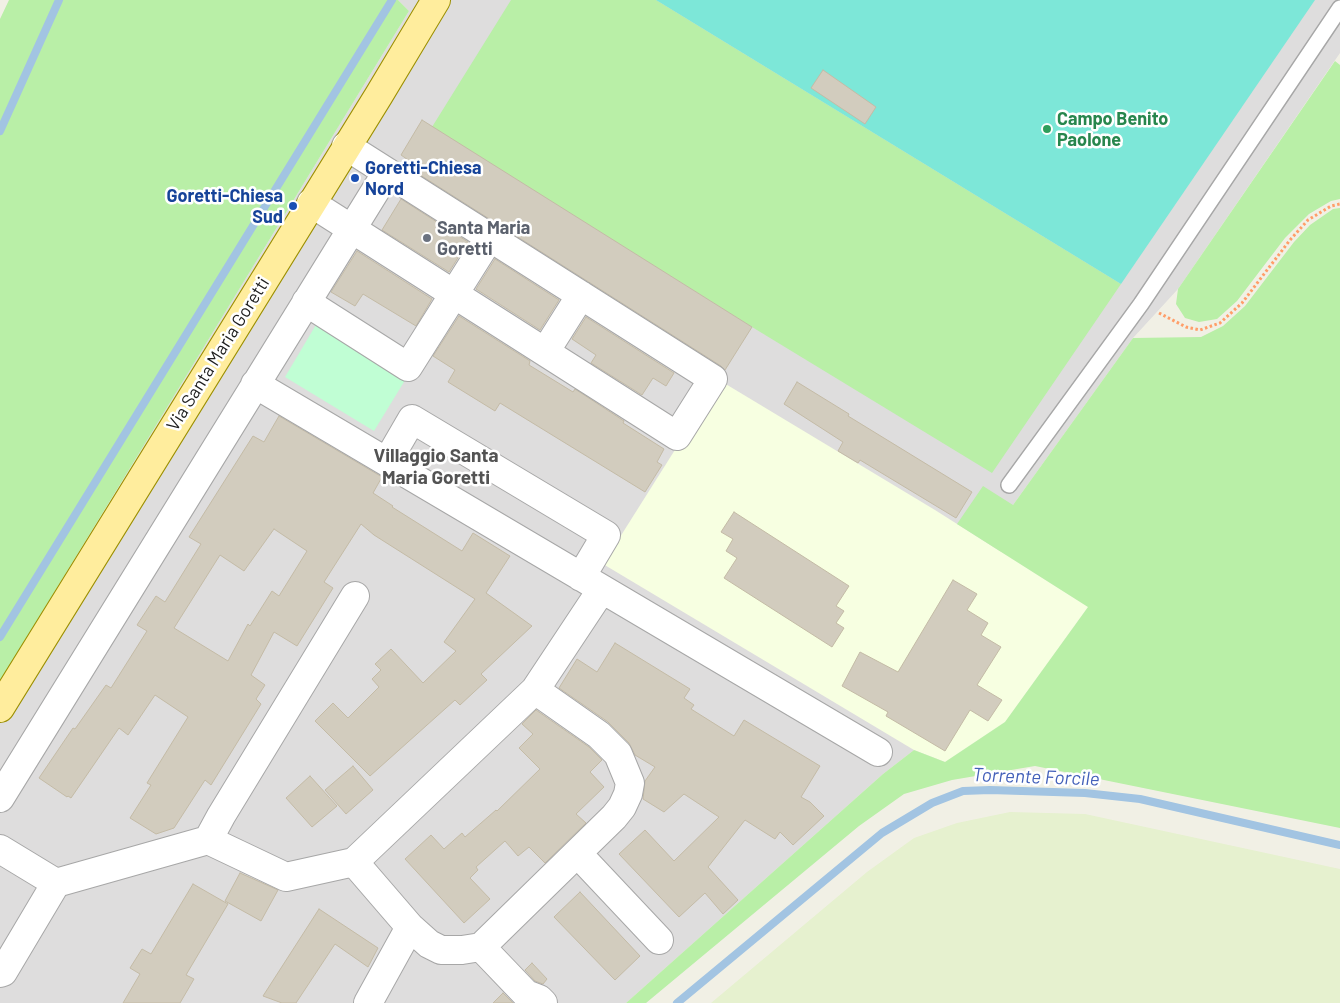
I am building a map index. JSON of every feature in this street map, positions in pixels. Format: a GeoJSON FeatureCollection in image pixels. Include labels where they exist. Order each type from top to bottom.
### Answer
{"type":"FeatureCollection","features":[{"type":"Feature","properties":{"kind":"main road","name":"Via Santa Maria Goretti"},"geometry":{"type":"LineString","coordinates":[[0,708],[436,0]]}},
{"type":"Feature","properties":{"kind":"street"},"geometry":{"type":"LineString","coordinates":[[311,204],[677,436],[713,379],[346,146]]}},
{"type":"Feature","properties":{"kind":"street"},"geometry":{"type":"LineString","coordinates":[[0,798],[387,172]]}},
{"type":"Feature","properties":{"kind":"street"},"geometry":{"type":"LineString","coordinates":[[306,302],[408,367],[490,237]]}},
{"type":"Feature","properties":{"kind":"street"},"geometry":{"type":"LineString","coordinates":[[544,352],[581,295]]}},
{"type":"Feature","properties":{"kind":"street"},"geometry":{"type":"LineString","coordinates":[[256,384],[878,752]]}},
{"type":"Feature","properties":{"kind":"street"},"geometry":{"type":"LineString","coordinates":[[0,973],[3,972],[56,883],[208,840],[286,877],[354,862],[535,690],[591,583],[606,534],[412,419],[387,462]]}},
{"type":"Feature","properties":{"kind":"street"},"geometry":{"type":"LineString","coordinates":[[208,840],[355,596]]}},
{"type":"Feature","properties":{"kind":"street"},"geometry":{"type":"LineString","coordinates":[[354,862],[410,926],[429,944],[441,950],[481,948],[578,854],[622,807],[630,783],[618,754],[599,736],[535,690]]}},
{"type":"Feature","properties":{"kind":"street"},"geometry":{"type":"LineString","coordinates":[[0,849],[56,883]]}},
{"type":"Feature","properties":{"kind":"street"},"geometry":{"type":"LineString","coordinates":[[578,854],[659,940]]}},
{"type":"Feature","properties":{"kind":"street"},"geometry":{"type":"LineString","coordinates":[[368,1003],[410,926]]}},
{"type":"Feature","properties":{"kind":"street"},"geometry":{"type":"LineString","coordinates":[[481,948],[526,994],[539,999],[543,1003]]}},
{"type":"Feature","properties":{"kind":"lane"},"geometry":{"type":"LineString","coordinates":[[1010,485],[1141,304],[1340,8]]}},
{"type":"Feature","properties":{"kind":"path"},"geometry":{"type":"LineString","coordinates":[[1141,304],[1186,327],[1200,330],[1220,323],[1242,303],[1290,240],[1308,220],[1331,206],[1340,204]]}},
{"type":"Feature","properties":{"kind":"shaded area"},"geometry":{"type":"Polygon","coordinates":[[[398,0],[1340,0],[1340,53],[1178,289],[1133,338],[1013,505],[945,762],[914,750],[883,774],[626,1003],[0,1003],[0,681],[409,11],[398,0]]]}},
{"type":"Feature","properties":{"kind":"shaded area","name":"Campo Benito Paolone"},"geometry":{"type":"Polygon","coordinates":[[[656,0],[1315,0],[1121,284],[656,0]]]}},
{"type":"Feature","properties":{"kind":"shaded area"},"geometry":{"type":"Polygon","coordinates":[[[719,380],[935,510],[1088,607],[1005,722],[945,762],[914,750],[603,564],[719,380]]]}},
{"type":"Feature","properties":{"kind":"shaded area"},"geometry":{"type":"Polygon","coordinates":[[[1010,812],[1085,814],[1340,869],[1340,1003],[711,1003],[867,872],[914,838],[957,823],[1010,812]]]}},
{"type":"Feature","properties":{"kind":"green space"},"geometry":{"type":"Polygon","coordinates":[[[9,0],[398,0],[409,11],[0,681],[0,19],[9,0]]]}},
{"type":"Feature","properties":{"kind":"green space"},"geometry":{"type":"Polygon","coordinates":[[[511,0],[656,0],[1121,284],[992,473],[752,327],[432,127],[511,0]]]}},
{"type":"Feature","properties":{"kind":"green space"},"geometry":{"type":"Polygon","coordinates":[[[1335,61],[1340,65],[1340,199],[1331,201],[1309,214],[1285,238],[1237,301],[1217,319],[1199,322],[1185,318],[1176,304],[1178,289],[1335,61]]]}},
{"type":"Feature","properties":{"kind":"green space"},"geometry":{"type":"Polygon","coordinates":[[[1340,208],[1340,828],[1035,766],[952,780],[904,794],[859,826],[646,1003],[626,1003],[883,774],[914,750],[945,762],[1005,722],[1088,607],[957,524],[983,486],[1013,505],[1133,338],[1201,337],[1223,326],[1245,306],[1294,242],[1310,225],[1333,209],[1340,208]]]}},
{"type":"Feature","properties":{"kind":"green space"},"geometry":{"type":"Polygon","coordinates":[[[317,323],[407,377],[374,431],[285,377],[317,323]]]}},
{"type":"Feature","properties":{"kind":"building"},"geometry":{"type":"Polygon","coordinates":[[[823,70],[876,107],[865,124],[811,88],[823,70]]]}},
{"type":"Feature","properties":{"kind":"building"},"geometry":{"type":"Polygon","coordinates":[[[422,120],[752,327],[725,370],[417,173],[419,170],[409,164],[411,162],[401,155],[422,120]]]}},
{"type":"Feature","properties":{"kind":"building","name":"Santa Maria Goretti"},"geometry":{"type":"Polygon","coordinates":[[[401,199],[468,242],[449,272],[382,230],[401,199]]]}},
{"type":"Feature","properties":{"kind":"building"},"geometry":{"type":"Polygon","coordinates":[[[357,251],[432,299],[416,326],[363,294],[355,306],[331,292],[357,251]]]}},
{"type":"Feature","properties":{"kind":"building"},"geometry":{"type":"Polygon","coordinates":[[[495,259],[559,300],[540,330],[476,289],[495,259]]]}},
{"type":"Feature","properties":{"kind":"building"},"geometry":{"type":"Polygon","coordinates":[[[459,316],[530,361],[529,365],[573,392],[575,389],[664,449],[657,462],[662,465],[645,492],[500,403],[495,411],[448,382],[455,370],[433,356],[459,316]]]}},
{"type":"Feature","properties":{"kind":"building"},"geometry":{"type":"Polygon","coordinates":[[[586,317],[674,373],[666,386],[653,378],[642,395],[591,363],[596,355],[572,339],[586,317]]]}},
{"type":"Feature","properties":{"kind":"building"},"geometry":{"type":"Polygon","coordinates":[[[797,382],[849,414],[848,416],[972,492],[956,518],[860,460],[858,463],[838,451],[843,442],[784,404],[797,382]]]}},
{"type":"Feature","properties":{"kind":"building"},"geometry":{"type":"Polygon","coordinates":[[[279,416],[382,477],[373,493],[462,551],[473,533],[510,556],[486,593],[532,626],[481,674],[487,680],[460,705],[455,700],[370,776],[315,721],[333,703],[348,718],[379,687],[372,679],[381,670],[375,664],[391,649],[423,683],[456,651],[444,642],[475,599],[374,535],[361,524],[324,582],[333,588],[297,646],[274,632],[251,675],[265,685],[256,699],[261,704],[211,785],[205,780],[174,828],[156,834],[130,818],[151,785],[147,783],[188,717],[155,695],[128,735],[119,728],[71,798],[39,778],[73,728],[75,729],[106,685],[111,688],[147,631],[137,625],[156,596],[165,602],[201,544],[189,537],[253,436],[264,442],[279,416]],[[274,529],[244,571],[220,555],[174,628],[228,661],[248,624],[250,626],[272,591],[279,596],[307,551],[274,529]]]}},
{"type":"Feature","properties":{"kind":"building"},"geometry":{"type":"Polygon","coordinates":[[[734,512],[849,586],[836,606],[844,611],[836,623],[844,628],[832,647],[724,578],[737,558],[726,551],[733,539],[721,532],[734,512]]]}},
{"type":"Feature","properties":{"kind":"building"},"geometry":{"type":"Polygon","coordinates":[[[953,580],[977,594],[967,610],[988,623],[981,635],[1001,647],[977,685],[1002,700],[988,721],[970,710],[945,751],[886,716],[888,712],[842,686],[860,652],[898,672],[953,580]]]}},
{"type":"Feature","properties":{"kind":"building"},"geometry":{"type":"Polygon","coordinates":[[[615,643],[690,689],[684,698],[694,705],[691,709],[734,736],[744,720],[820,766],[801,797],[810,802],[824,816],[793,845],[780,832],[775,839],[745,820],[708,867],[738,900],[723,914],[705,893],[679,917],[619,854],[645,830],[674,861],[719,817],[684,794],[664,812],[643,799],[645,781],[655,767],[635,755],[629,743],[608,722],[559,688],[577,659],[597,672],[615,643]]]}},
{"type":"Feature","properties":{"kind":"building"},"geometry":{"type":"Polygon","coordinates":[[[536,710],[589,747],[602,760],[590,772],[604,787],[576,814],[586,823],[545,863],[529,847],[518,856],[505,841],[476,867],[478,870],[470,878],[490,899],[464,923],[405,859],[431,835],[444,849],[462,833],[465,837],[497,811],[540,769],[519,748],[533,734],[522,724],[536,710]]]}},
{"type":"Feature","properties":{"kind":"building"},"geometry":{"type":"Polygon","coordinates":[[[353,766],[373,790],[346,814],[325,790],[353,766]]]}},
{"type":"Feature","properties":{"kind":"building"},"geometry":{"type":"Polygon","coordinates":[[[310,776],[337,806],[312,827],[286,798],[310,776]]]}},
{"type":"Feature","properties":{"kind":"building"},"geometry":{"type":"Polygon","coordinates":[[[240,873],[278,890],[261,921],[225,901],[240,873]]]}},
{"type":"Feature","properties":{"kind":"building"},"geometry":{"type":"Polygon","coordinates":[[[193,884],[228,904],[186,975],[194,979],[180,1003],[123,1003],[140,974],[130,968],[142,949],[151,954],[193,884]]]}},
{"type":"Feature","properties":{"kind":"building"},"geometry":{"type":"Polygon","coordinates":[[[580,892],[640,956],[615,980],[554,917],[580,892]]]}},
{"type":"Feature","properties":{"kind":"building"},"geometry":{"type":"Polygon","coordinates":[[[319,909],[378,948],[368,967],[335,944],[296,1003],[282,1003],[263,996],[319,909]]]}},
{"type":"Feature","properties":{"kind":"building"},"geometry":{"type":"Polygon","coordinates":[[[532,963],[547,979],[543,984],[535,981],[525,970],[532,963]]]}},
{"type":"Feature","properties":{"kind":"building"},"geometry":{"type":"Polygon","coordinates":[[[503,993],[513,1003],[493,1003],[503,993]]]}},
{"type":"Feature","properties":{"kind":"waterway"},"geometry":{"type":"LineString","coordinates":[[0,131],[59,0]]}},
{"type":"Feature","properties":{"kind":"waterway"},"geometry":{"type":"LineString","coordinates":[[0,637],[392,0]]}},
{"type":"Feature","properties":{"kind":"waterway","name":"Torrente Forcile"},"geometry":{"type":"LineString","coordinates":[[677,1003],[882,833],[932,803],[963,791],[1085,793],[1140,799],[1340,845]]}},
{"type":"Feature","properties":{"kind":"place","name":"Campo Benito Paolone"},"geometry":{"type":"Point","coordinates":[1047,129]}},
{"type":"Feature","properties":{"kind":"place","name":"Goretti-Chiesa Nord"},"geometry":{"type":"Point","coordinates":[355,178]}},
{"type":"Feature","properties":{"kind":"place","name":"Goretti-Chiesa Sud"},"geometry":{"type":"Point","coordinates":[293,206]}},
{"type":"Feature","properties":{"kind":"place","name":"Santa Maria Goretti"},"geometry":{"type":"Point","coordinates":[427,238]}},
{"type":"Feature","properties":{"kind":"district","name":"Villaggio Santa Maria Goretti"},"geometry":{"type":"Point","coordinates":[436,467]}}]}
